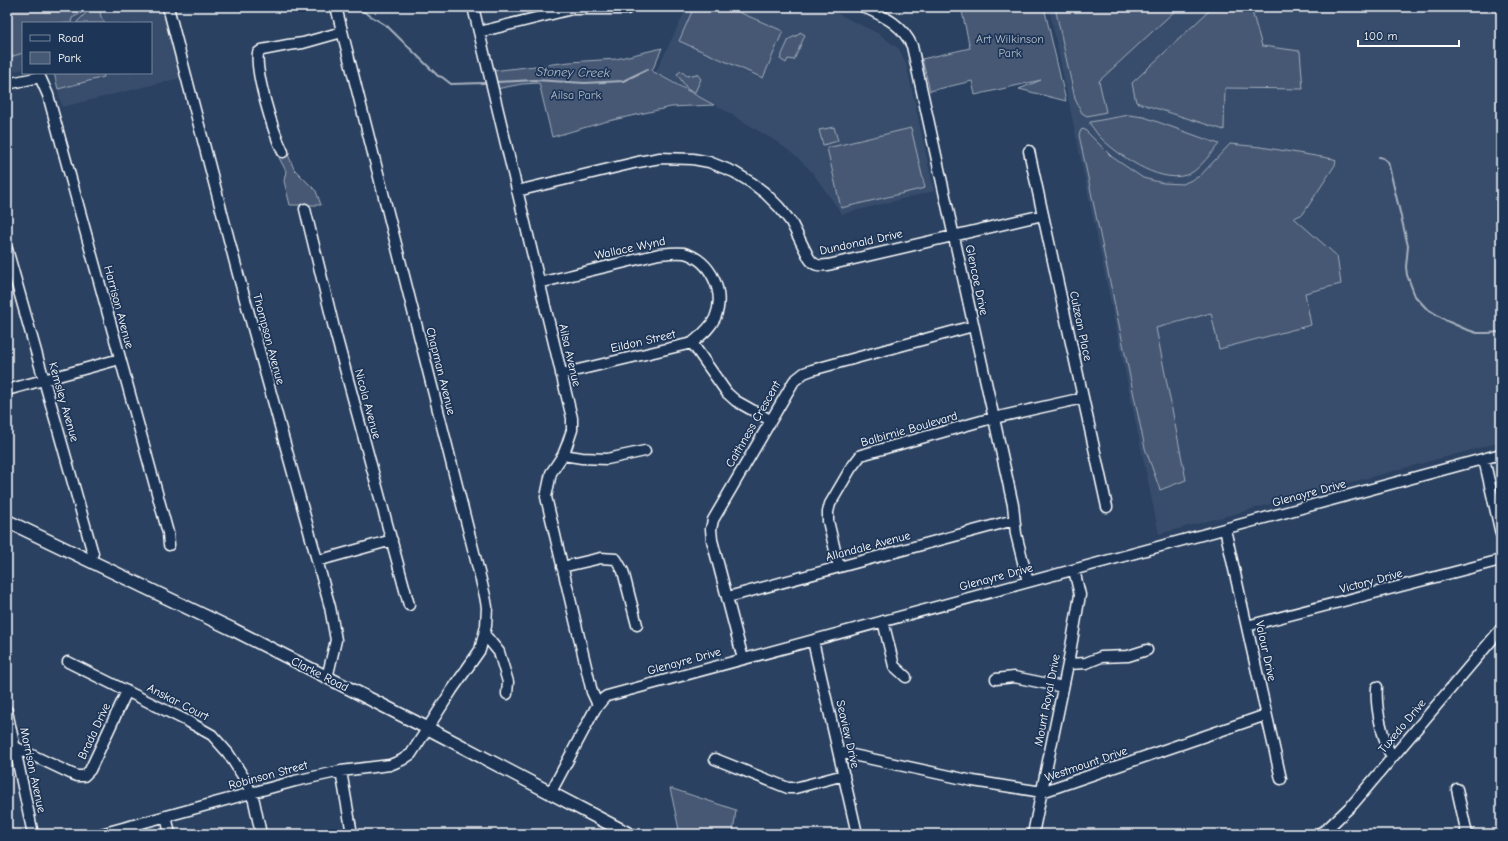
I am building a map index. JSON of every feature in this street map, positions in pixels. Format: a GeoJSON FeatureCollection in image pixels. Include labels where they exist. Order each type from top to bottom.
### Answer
{"type":"FeatureCollection","features":[{"type":"Feature","properties":{"kind":"main road","name":"Clarke Road"},"geometry":{"type":"LineString","coordinates":[[7,521],[234,630],[551,792],[629,834]]}},
{"type":"Feature","properties":{"kind":"street","name":"Thompson Avenue"},"geometry":{"type":"LineString","coordinates":[[168,7],[238,274],[330,607],[336,640],[327,678]]}},
{"type":"Feature","properties":{"kind":"street","name":"Chapman Avenue"},"geometry":{"type":"LineString","coordinates":[[336,7],[485,596],[487,616],[480,650],[452,690],[429,729]]}},
{"type":"Feature","properties":{"kind":"street","name":"Ailsa Avenue"},"geometry":{"type":"LineString","coordinates":[[473,7],[572,418],[572,430],[563,455],[551,473],[546,497],[592,692],[598,705]]}},
{"type":"Feature","properties":{"kind":"street"},"geometry":{"type":"LineString","coordinates":[[479,32],[572,8],[627,8]]}},
{"type":"Feature","properties":{"kind":"street","name":"Glencoe Drive"},"geometry":{"type":"LineString","coordinates":[[868,8],[895,23],[903,30],[912,46],[1013,505],[1016,534],[1028,582]]}},
{"type":"Feature","properties":{"kind":"street"},"geometry":{"type":"LineString","coordinates":[[283,152],[273,127],[258,67],[258,53],[262,50],[303,43],[342,32]]}},
{"type":"Feature","properties":{"kind":"street","name":"Harrison Avenue"},"geometry":{"type":"LineString","coordinates":[[7,84],[40,77],[48,96],[168,532],[169,545]]}},
{"type":"Feature","properties":{"kind":"street","name":"Culzean Place"},"geometry":{"type":"LineString","coordinates":[[1029,151],[1107,507]]}},
{"type":"Feature","properties":{"kind":"street","name":"Dundonald Drive"},"geometry":{"type":"LineString","coordinates":[[517,191],[653,159],[693,159],[709,162],[734,172],[752,182],[765,193],[791,222],[812,263],[819,266],[1043,215]]}},
{"type":"Feature","properties":{"kind":"street","name":"Nicola Avenue"},"geometry":{"type":"LineString","coordinates":[[305,209],[334,328],[409,605]]}},
{"type":"Feature","properties":{"kind":"street","name":"Kemsley Avenue"},"geometry":{"type":"LineString","coordinates":[[7,249],[93,553],[89,561]]}},
{"type":"Feature","properties":{"kind":"street","name":"Wallace Wynd"},"geometry":{"type":"LineString","coordinates":[[539,282],[659,254],[672,252],[695,257],[711,272],[716,282],[718,306],[715,318],[705,332],[692,343]]}},
{"type":"Feature","properties":{"kind":"street","name":"Caithness Crescent"},"geometry":{"type":"LineString","coordinates":[[743,659],[710,529],[713,520],[794,381],[804,373],[973,326]]}},
{"type":"Feature","properties":{"kind":"street","name":"Eildon Street"},"geometry":{"type":"LineString","coordinates":[[561,374],[692,343],[727,393],[736,401],[770,420]]}},
{"type":"Feature","properties":{"kind":"street"},"geometry":{"type":"LineString","coordinates":[[7,390],[120,359]]}},
{"type":"Feature","properties":{"kind":"street","name":"Balbirnie Boulevard"},"geometry":{"type":"LineString","coordinates":[[839,567],[828,521],[828,512],[830,504],[858,458],[868,452],[993,419],[1083,398]]}},
{"type":"Feature","properties":{"kind":"street"},"geometry":{"type":"LineString","coordinates":[[563,455],[582,458],[607,459],[645,450]]}},
{"type":"Feature","properties":{"kind":"street","name":"Glenayre Drive"},"geometry":{"type":"LineString","coordinates":[[551,792],[598,705],[604,698],[611,695],[1501,454]]}},
{"type":"Feature","properties":{"kind":"street"},"geometry":{"type":"LineString","coordinates":[[1484,459],[1501,534]]}},
{"type":"Feature","properties":{"kind":"street","name":"Allandale Avenue"},"geometry":{"type":"LineString","coordinates":[[728,597],[1014,520]]}},
{"type":"Feature","properties":{"kind":"street","name":"Valour Drive"},"geometry":{"type":"LineString","coordinates":[[1225,529],[1281,779]]}},
{"type":"Feature","properties":{"kind":"street"},"geometry":{"type":"LineString","coordinates":[[317,560],[392,540]]}},
{"type":"Feature","properties":{"kind":"street"},"geometry":{"type":"LineString","coordinates":[[562,567],[601,558],[616,559],[623,571],[637,625]]}},
{"type":"Feature","properties":{"kind":"street","name":"Victory Drive"},"geometry":{"type":"LineString","coordinates":[[1247,626],[1501,560]]}},
{"type":"Feature","properties":{"kind":"street","name":"Mount Royal Drive"},"geometry":{"type":"LineString","coordinates":[[1033,834],[1068,664],[1080,595],[1074,570]]}},
{"type":"Feature","properties":{"kind":"street"},"geometry":{"type":"LineString","coordinates":[[883,621],[894,666],[906,677]]}},
{"type":"Feature","properties":{"kind":"street","name":"Tuxedo Drive"},"geometry":{"type":"LineString","coordinates":[[1318,834],[1327,829],[1353,804],[1501,629]]}},
{"type":"Feature","properties":{"kind":"street"},"geometry":{"type":"LineString","coordinates":[[484,635],[499,652],[508,682],[507,694]]}},
{"type":"Feature","properties":{"kind":"street","name":"Seaview Drive"},"geometry":{"type":"LineString","coordinates":[[813,640],[857,834]]}},
{"type":"Feature","properties":{"kind":"street"},"geometry":{"type":"LineString","coordinates":[[1068,664],[1086,663],[1101,657],[1128,656],[1147,650]]}},
{"type":"Feature","properties":{"kind":"street","name":"Anskar Court"},"geometry":{"type":"LineString","coordinates":[[68,662],[205,730],[212,735],[234,760],[252,793],[261,834]]}},
{"type":"Feature","properties":{"kind":"street"},"geometry":{"type":"LineString","coordinates":[[996,679],[1014,677],[1063,687]]}},
{"type":"Feature","properties":{"kind":"street"},"geometry":{"type":"LineString","coordinates":[[1377,687],[1376,699],[1387,747],[1392,758]]}},
{"type":"Feature","properties":{"kind":"street","name":"Brada Drive"},"geometry":{"type":"LineString","coordinates":[[15,747],[74,776],[84,776],[90,770],[127,691]]}},
{"type":"Feature","properties":{"kind":"street","name":"Morrison Avenue"},"geometry":{"type":"LineString","coordinates":[[7,711],[33,834]]}},
{"type":"Feature","properties":{"kind":"street","name":"Westmount Drive"},"geometry":{"type":"LineString","coordinates":[[839,752],[973,781],[1042,792],[1266,715]]}},
{"type":"Feature","properties":{"kind":"street","name":"Robinson Street"},"geometry":{"type":"LineString","coordinates":[[101,834],[295,781],[341,771],[390,765],[411,754],[429,729]]}},
{"type":"Feature","properties":{"kind":"street"},"geometry":{"type":"LineString","coordinates":[[715,759],[788,788],[795,788],[844,775]]}},
{"type":"Feature","properties":{"kind":"street"},"geometry":{"type":"LineString","coordinates":[[341,771],[352,834]]}},
{"type":"Feature","properties":{"kind":"street"},"geometry":{"type":"LineString","coordinates":[[1457,789],[1467,834]]}},
{"type":"Feature","properties":{"kind":"street"},"geometry":{"type":"LineString","coordinates":[[166,816],[170,834]]}},
{"type":"Feature","properties":{"kind":"shaded area"},"geometry":{"type":"Polygon","coordinates":[[[7,7],[162,7],[180,78],[62,107],[54,74],[152,74],[152,22],[22,22],[22,69],[7,73],[7,7]]]}},
{"type":"Feature","properties":{"kind":"shaded area"},"geometry":{"type":"Polygon","coordinates":[[[687,7],[824,7],[879,34],[899,49],[906,63],[934,191],[842,214],[812,172],[796,156],[777,142],[726,111],[656,72],[687,7]]]}},
{"type":"Feature","properties":{"kind":"shaded area"},"geometry":{"type":"Polygon","coordinates":[[[1049,7],[1501,7],[1501,442],[1159,534],[1049,7]]]}},
{"type":"Feature","properties":{"kind":"green space"},"geometry":{"type":"Polygon","coordinates":[[[7,7],[99,7],[101,17],[104,22],[77,22],[91,8],[72,18],[71,22],[22,22],[22,53],[7,58],[7,7]]]}},
{"type":"Feature","properties":{"kind":"green space"},"geometry":{"type":"Polygon","coordinates":[[[694,7],[727,7],[783,31],[763,78],[679,41],[694,7]]]}},
{"type":"Feature","properties":{"kind":"green space","name":"Art Wilkinson Park"},"geometry":{"type":"Polygon","coordinates":[[[961,7],[1044,7],[1066,101],[1019,89],[1041,80],[975,95],[972,81],[930,91],[922,59],[970,48],[961,7]]]}},
{"type":"Feature","properties":{"kind":"green space"},"geometry":{"type":"Polygon","coordinates":[[[1055,7],[1179,7],[1099,81],[1106,112],[1087,116],[1082,113],[1075,99],[1055,7]]]}},
{"type":"Feature","properties":{"kind":"green space"},"geometry":{"type":"Polygon","coordinates":[[[1251,8],[1262,46],[1300,51],[1303,89],[1225,88],[1224,130],[1136,102],[1132,83],[1211,9],[1251,8]]]}},
{"type":"Feature","properties":{"kind":"green space"},"geometry":{"type":"Polygon","coordinates":[[[800,32],[805,35],[794,60],[788,59],[786,63],[780,59],[789,39],[798,35],[800,32]]]}},
{"type":"Feature","properties":{"kind":"green space","name":"Ailsa Park"},"geometry":{"type":"Polygon","coordinates":[[[662,48],[652,71],[714,105],[671,107],[604,122],[552,137],[539,83],[522,84],[496,89],[492,71],[570,62],[616,59],[662,48]]]}},
{"type":"Feature","properties":{"kind":"green space"},"geometry":{"type":"Polygon","coordinates":[[[681,71],[687,76],[697,74],[701,79],[695,92],[688,90],[677,74],[681,71]]]}},
{"type":"Feature","properties":{"kind":"green space"},"geometry":{"type":"Polygon","coordinates":[[[54,74],[103,74],[104,77],[58,89],[54,74]]]}},
{"type":"Feature","properties":{"kind":"green space"},"geometry":{"type":"Polygon","coordinates":[[[1129,115],[1144,117],[1219,144],[1202,164],[1191,173],[1181,176],[1169,176],[1157,173],[1132,162],[1121,155],[1101,138],[1090,124],[1090,122],[1129,115]]]}},
{"type":"Feature","properties":{"kind":"green space"},"geometry":{"type":"Polygon","coordinates":[[[834,127],[838,141],[823,145],[819,130],[834,127]]]}},
{"type":"Feature","properties":{"kind":"green space"},"geometry":{"type":"Polygon","coordinates":[[[911,128],[925,188],[841,208],[827,148],[911,128]]]}},
{"type":"Feature","properties":{"kind":"green space"},"geometry":{"type":"Polygon","coordinates":[[[1084,129],[1112,157],[1143,178],[1163,183],[1183,184],[1200,176],[1230,144],[1261,147],[1334,159],[1336,161],[1335,165],[1303,214],[1294,218],[1337,256],[1341,284],[1305,293],[1311,325],[1219,349],[1211,313],[1156,328],[1186,480],[1160,490],[1145,448],[1079,135],[1081,130],[1084,129]]]}},
{"type":"Feature","properties":{"kind":"green space"},"geometry":{"type":"Polygon","coordinates":[[[287,152],[294,169],[316,191],[321,205],[290,205],[284,181],[286,171],[277,154],[287,152]]]}},
{"type":"Feature","properties":{"kind":"green space"},"geometry":{"type":"Polygon","coordinates":[[[670,788],[736,810],[733,834],[680,834],[670,788]]]}},
{"type":"Feature","properties":{"kind":"waterway","name":"Stoney Creek"},"geometry":{"type":"LineString","coordinates":[[356,7],[387,26],[438,76],[442,77],[451,84],[484,83]]}},
{"type":"Feature","properties":{"kind":"waterway","name":"Stoney Creek"},"geometry":{"type":"LineString","coordinates":[[496,82],[535,80],[585,83],[623,81],[648,69]]}},
{"type":"Feature","properties":{"kind":"waterway"},"geometry":{"type":"LineString","coordinates":[[1379,157],[1388,162],[1408,246],[1406,267],[1407,275],[1415,296],[1426,308],[1447,321],[1465,329],[1477,333],[1501,332]]}}]}
